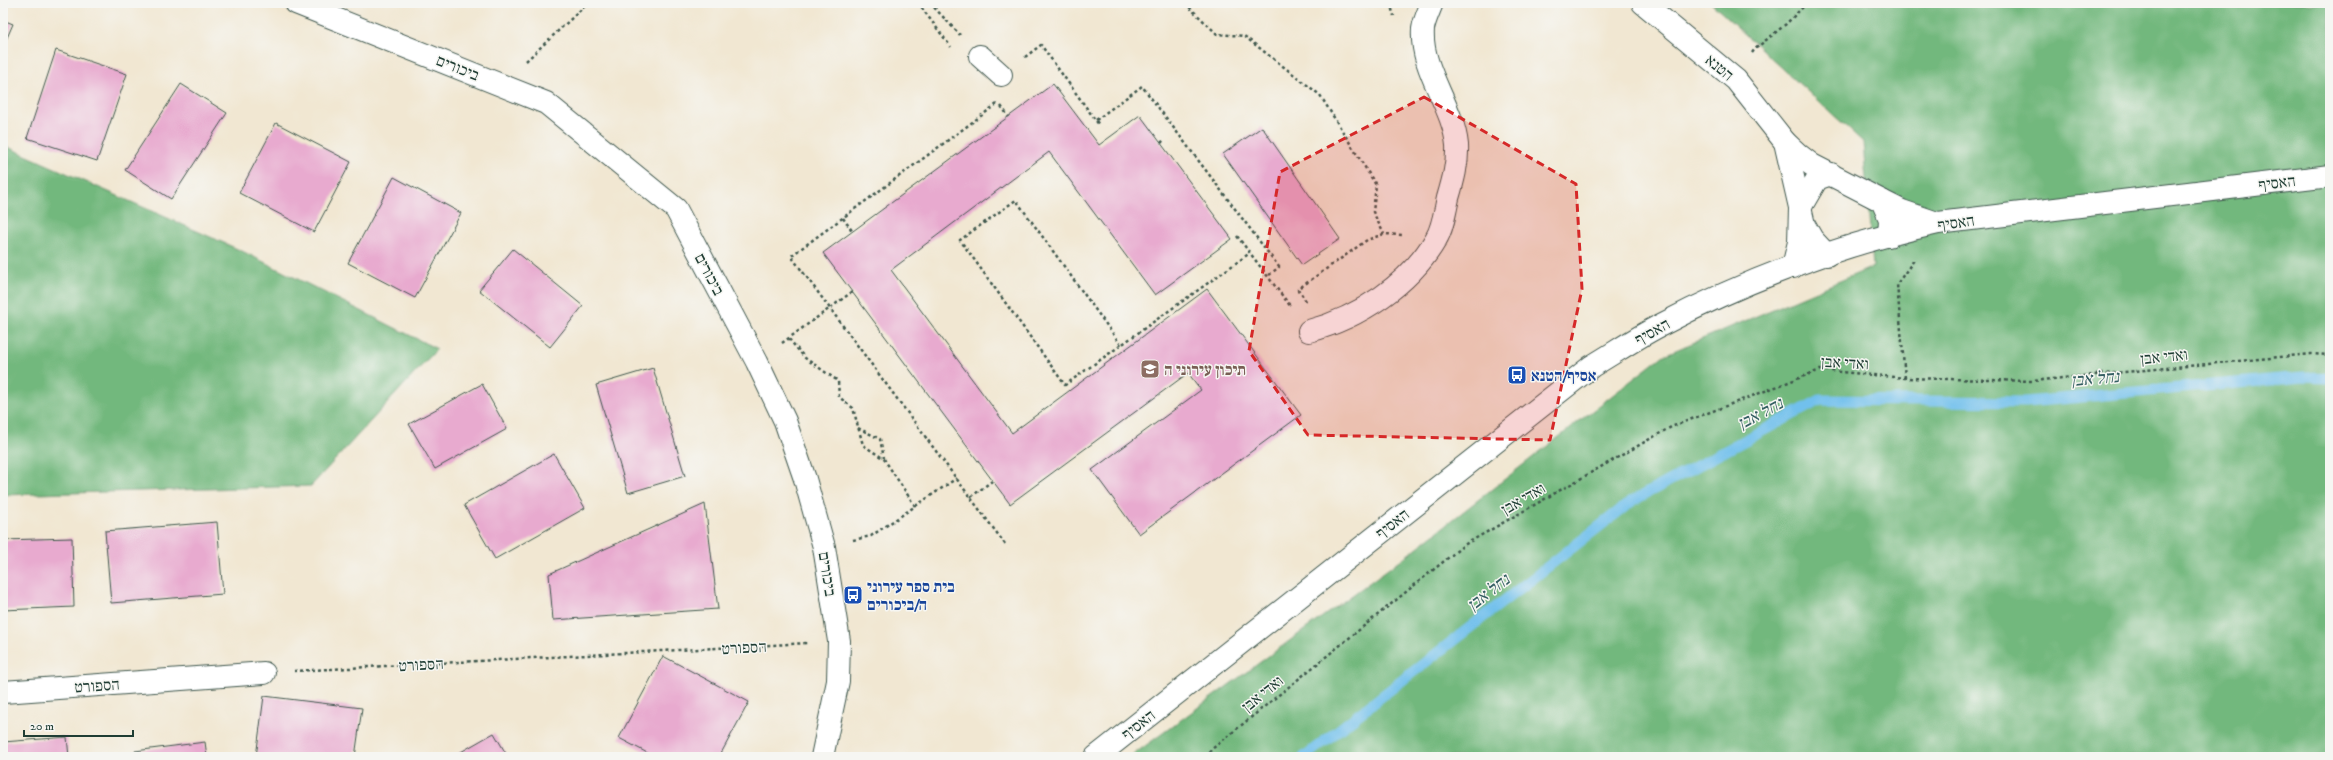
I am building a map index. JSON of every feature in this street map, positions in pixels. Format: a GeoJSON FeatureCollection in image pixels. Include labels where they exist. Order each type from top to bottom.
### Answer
{"type":"FeatureCollection","features":[{"type":"Feature","properties":{"kind":"street","name":"ביכורים"},"geometry":{"type":"LineString","coordinates":[[296,3],[546,103],[676,209],[757,362],[785,421],[805,479],[824,548],[839,641],[838,681],[822,757]]}},
{"type":"Feature","properties":{"kind":"street"},"geometry":{"type":"LineString","coordinates":[[1309,331],[1325,327],[1352,315],[1379,299],[1418,265],[1437,238],[1456,166],[1457,144],[1452,121],[1427,61],[1424,29],[1432,3]]}},
{"type":"Feature","properties":{"kind":"street","name":"הטנא"},"geometry":{"type":"LineString","coordinates":[[1643,3],[1736,80],[1785,142],[1812,165],[1902,211],[1938,223]]}},
{"type":"Feature","properties":{"kind":"street"},"geometry":{"type":"LineString","coordinates":[[980,56],[1001,75]]}},
{"type":"Feature","properties":{"kind":"street","name":"הטנא"},"geometry":{"type":"LineString","coordinates":[[1785,142],[1800,208],[1812,239],[1827,255]]}},
{"type":"Feature","properties":{"kind":"street"},"geometry":{"type":"LineString","coordinates":[[1793,267],[1799,242],[1800,208],[1817,179],[1831,174]]}},
{"type":"Feature","properties":{"kind":"street","name":"האסיף"},"geometry":{"type":"LineString","coordinates":[[1096,757],[1592,366],[1660,326],[1739,289],[1793,267],[1889,236],[1938,223],[2330,176]]}},
{"type":"Feature","properties":{"kind":"street"},"geometry":{"type":"LineString","coordinates":[[1882,201],[1890,219],[1889,236]]}},
{"type":"Feature","properties":{"kind":"street","name":"הספורט"},"geometry":{"type":"LineString","coordinates":[[3,692],[264,673]]}},
{"type":"Feature","properties":{"kind":"path"},"geometry":{"type":"LineString","coordinates":[[500,84],[568,24],[588,3]]}},
{"type":"Feature","properties":{"kind":"path"},"geometry":{"type":"LineString","coordinates":[[918,3],[956,53]]}},
{"type":"Feature","properties":{"kind":"path"},"geometry":{"type":"LineString","coordinates":[[930,3],[980,56]]}},
{"type":"Feature","properties":{"kind":"path"},"geometry":{"type":"LineString","coordinates":[[1185,3],[1217,34],[1244,36],[1320,95],[1376,185],[1373,212],[1384,234]]}},
{"type":"Feature","properties":{"kind":"path"},"geometry":{"type":"LineString","coordinates":[[1736,80],[1754,49],[1786,24],[1807,3]]}},
{"type":"Feature","properties":{"kind":"path"},"geometry":{"type":"LineString","coordinates":[[1001,75],[1041,45],[1100,125]]}},
{"type":"Feature","properties":{"kind":"path"},"geometry":{"type":"LineString","coordinates":[[1096,120],[1142,86],[1279,267],[1268,276]]}},
{"type":"Feature","properties":{"kind":"path"},"geometry":{"type":"LineString","coordinates":[[996,98],[1009,117]]}},
{"type":"Feature","properties":{"kind":"path"},"geometry":{"type":"LineString","coordinates":[[998,103],[792,256],[1005,544]]}},
{"type":"Feature","properties":{"kind":"path"},"geometry":{"type":"LineString","coordinates":[[1161,143],[1164,140]]}},
{"type":"Feature","properties":{"kind":"path"},"geometry":{"type":"LineString","coordinates":[[1121,345],[1016,200],[960,240],[1065,385],[1250,253]]}},
{"type":"Feature","properties":{"kind":"path"},"geometry":{"type":"LineString","coordinates":[[842,218],[853,232]]}},
{"type":"Feature","properties":{"kind":"path"},"geometry":{"type":"LineString","coordinates":[[1905,378],[1898,284],[1938,223]]}},
{"type":"Feature","properties":{"kind":"path"},"geometry":{"type":"LineString","coordinates":[[1311,280],[1367,240],[1384,234],[1396,234]]}},
{"type":"Feature","properties":{"kind":"path"},"geometry":{"type":"LineString","coordinates":[[1237,236],[1287,302]]}},
{"type":"Feature","properties":{"kind":"path"},"geometry":{"type":"LineString","coordinates":[[852,292],[790,338],[805,358],[838,381],[839,397],[853,408],[863,445],[884,459]]}},
{"type":"Feature","properties":{"kind":"path","name":"ואדי אבן"},"geometry":{"type":"LineString","coordinates":[[1205,757],[1212,749],[1464,545],[1671,427],[1820,370],[1905,378],[2032,382],[2311,354],[2330,355]]}},
{"type":"Feature","properties":{"kind":"path"},"geometry":{"type":"LineString","coordinates":[[858,428],[880,439],[884,459],[915,506]]}},
{"type":"Feature","properties":{"kind":"path"},"geometry":{"type":"LineString","coordinates":[[871,536],[957,478]]}},
{"type":"Feature","properties":{"kind":"path"},"geometry":{"type":"LineString","coordinates":[[971,497],[992,481]]}},
{"type":"Feature","properties":{"kind":"path","name":"הספורט"},"geometry":{"type":"LineString","coordinates":[[264,673],[839,641]]}},
{"type":"Feature","properties":{"kind":"highlighted area"},"geometry":{"type":"Polygon","coordinates":[[[1424,97],[1576,184],[1582,289],[1550,440],[1308,435],[1249,351],[1280,172],[1424,97]]]}},
{"type":"Feature","properties":{"kind":"green space"},"geometry":{"type":"Polygon","coordinates":[[[1711,3],[2330,3],[2330,757],[1130,757],[1410,553],[1664,355],[1873,267],[1863,142],[1711,3]]]}},
{"type":"Feature","properties":{"kind":"green space"},"geometry":{"type":"Polygon","coordinates":[[[3,145],[242,251],[437,349],[311,486],[3,495],[3,145]]]}},
{"type":"Feature","properties":{"kind":"building"},"geometry":{"type":"Polygon","coordinates":[[[3,20],[13,24],[3,47],[3,20]]]}},
{"type":"Feature","properties":{"kind":"building"},"geometry":{"type":"Polygon","coordinates":[[[56,50],[127,74],[97,161],[27,138],[56,50]]]}},
{"type":"Feature","properties":{"kind":"building"},"geometry":{"type":"Polygon","coordinates":[[[181,84],[227,113],[171,199],[125,170],[181,84]]]}},
{"type":"Feature","properties":{"kind":"building"},"geometry":{"type":"Polygon","coordinates":[[[1053,84],[1099,145],[1140,115],[1232,239],[1155,295],[1049,152],[891,270],[1012,433],[1207,289],[1301,415],[1139,534],[1092,470],[1201,390],[1188,373],[1010,504],[823,253],[1053,84]]]}},
{"type":"Feature","properties":{"kind":"building"},"geometry":{"type":"Polygon","coordinates":[[[276,123],[351,162],[314,232],[239,193],[276,123]]]}},
{"type":"Feature","properties":{"kind":"building"},"geometry":{"type":"Polygon","coordinates":[[[1262,127],[1340,239],[1302,265],[1223,154],[1262,127]]]}},
{"type":"Feature","properties":{"kind":"building"},"geometry":{"type":"Polygon","coordinates":[[[394,177],[461,213],[415,298],[348,263],[394,177]]]}},
{"type":"Feature","properties":{"kind":"building"},"geometry":{"type":"Polygon","coordinates":[[[513,249],[583,306],[550,347],[479,290],[513,249]]]}},
{"type":"Feature","properties":{"kind":"building"},"geometry":{"type":"Polygon","coordinates":[[[653,368],[685,476],[628,493],[596,385],[653,368]]]}},
{"type":"Feature","properties":{"kind":"building"},"geometry":{"type":"Polygon","coordinates":[[[482,384],[507,429],[435,469],[409,424],[482,384]]]}},
{"type":"Feature","properties":{"kind":"building"},"geometry":{"type":"Polygon","coordinates":[[[554,454],[585,508],[495,559],[464,505],[554,454]]]}},
{"type":"Feature","properties":{"kind":"building"},"geometry":{"type":"Polygon","coordinates":[[[705,504],[718,609],[553,620],[549,574],[705,504]]]}},
{"type":"Feature","properties":{"kind":"building"},"geometry":{"type":"Polygon","coordinates":[[[217,522],[223,594],[111,603],[105,531],[217,522]]]}},
{"type":"Feature","properties":{"kind":"building"},"geometry":{"type":"Polygon","coordinates":[[[72,538],[74,607],[3,610],[3,540],[72,538]]]}},
{"type":"Feature","properties":{"kind":"building"},"geometry":{"type":"Polygon","coordinates":[[[663,656],[749,702],[719,757],[655,757],[619,738],[663,656]]]}},
{"type":"Feature","properties":{"kind":"building"},"geometry":{"type":"Polygon","coordinates":[[[264,696],[362,708],[355,757],[256,757],[264,696]]]}},
{"type":"Feature","properties":{"kind":"building"},"geometry":{"type":"Polygon","coordinates":[[[494,733],[508,757],[452,757],[494,733]]]}},
{"type":"Feature","properties":{"kind":"building"},"geometry":{"type":"Polygon","coordinates":[[[67,737],[69,757],[3,757],[3,742],[67,737]]]}},
{"type":"Feature","properties":{"kind":"building"},"geometry":{"type":"Polygon","coordinates":[[[205,742],[207,757],[136,757],[135,751],[205,742]]]}},
{"type":"Feature","properties":{"kind":"waterway","name":"נחל אבן"},"geometry":{"type":"LineString","coordinates":[[1304,757],[1632,501],[1820,400],[2026,402],[2303,377],[2330,378]]}},
{"type":"Feature","properties":{"kind":"place","name":"תיכון עירוני ה"},"geometry":{"type":"Point","coordinates":[1150,369]}},
{"type":"Feature","properties":{"kind":"place","name":"אסיף/הטנא"},"geometry":{"type":"Point","coordinates":[1517,375]}},
{"type":"Feature","properties":{"kind":"place","name":"בית ספר עירוני ה/ביכורים"},"geometry":{"type":"Point","coordinates":[853,595]}}]}
